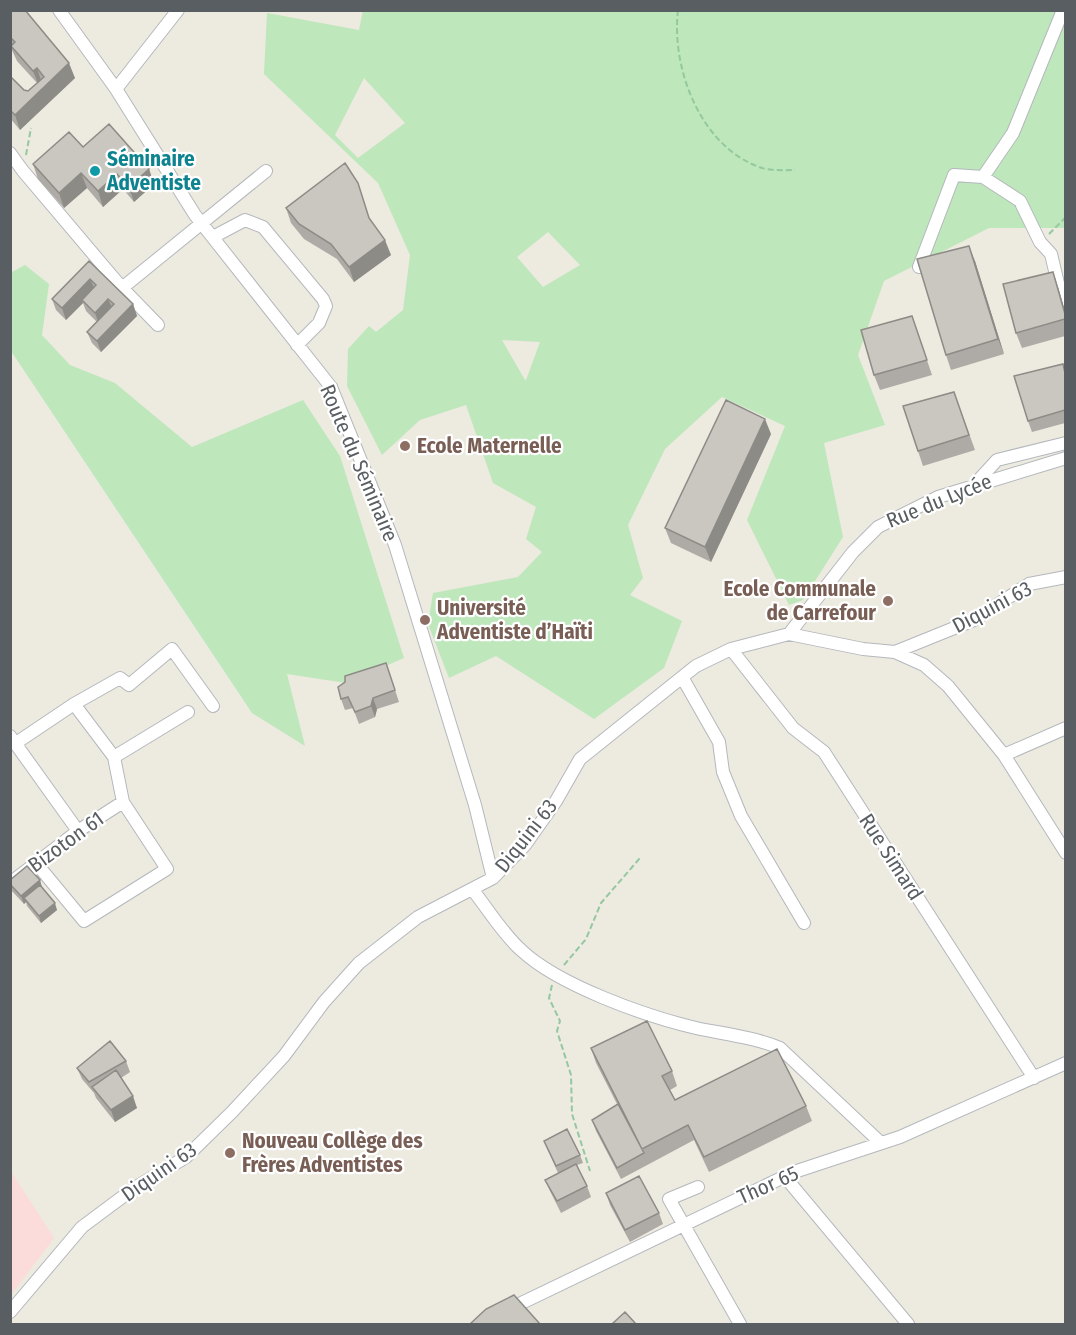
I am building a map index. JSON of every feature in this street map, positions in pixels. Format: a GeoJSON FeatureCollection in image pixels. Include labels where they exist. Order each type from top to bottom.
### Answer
{"type":"FeatureCollection","features":[{"type":"Feature","properties":{"kind":"street","name":"Route du Séminaire"},"geometry":{"type":"LineString","coordinates":[[59,10],[116,88],[202,224],[331,387],[395,546],[475,806],[494,878]]}},
{"type":"Feature","properties":{"kind":"street"},"geometry":{"type":"LineString","coordinates":[[116,88],[178,10]]}},
{"type":"Feature","properties":{"kind":"street"},"geometry":{"type":"LineString","coordinates":[[983,177],[1013,133],[1063,10]]}},
{"type":"Feature","properties":{"kind":"street"},"geometry":{"type":"LineString","coordinates":[[10,153],[122,288],[158,325]]}},
{"type":"Feature","properties":{"kind":"street"},"geometry":{"type":"LineString","coordinates":[[122,288],[266,171]]}},
{"type":"Feature","properties":{"kind":"street"},"geometry":{"type":"LineString","coordinates":[[919,267],[954,175],[983,177],[1020,201],[1040,242],[1051,254],[1065,317]]}},
{"type":"Feature","properties":{"kind":"street"},"geometry":{"type":"LineString","coordinates":[[213,237],[245,219],[263,227],[323,299],[326,306],[319,323],[297,345]]}},
{"type":"Feature","properties":{"kind":"street"},"geometry":{"type":"LineString","coordinates":[[974,485],[997,460],[1065,443]]}},
{"type":"Feature","properties":{"kind":"street","name":"Rue du Lycée"},"geometry":{"type":"LineString","coordinates":[[789,634],[853,552],[878,527],[938,497],[1065,458]]}},
{"type":"Feature","properties":{"kind":"street","name":"Diquini 63"},"geometry":{"type":"LineString","coordinates":[[10,1312],[82,1227],[133,1189],[186,1157],[232,1112],[284,1056],[324,1002],[359,963],[418,917],[494,878],[525,844],[556,801],[580,759],[703,662],[731,649],[789,634],[863,649],[895,652],[974,620],[1029,584],[1065,577]]}},
{"type":"Feature","properties":{"kind":"street"},"geometry":{"type":"LineString","coordinates":[[78,831],[13,739],[120,678],[129,685],[172,649],[213,706]]}},
{"type":"Feature","properties":{"kind":"street","name":"Rue Simard"},"geometry":{"type":"LineString","coordinates":[[731,649],[793,728],[824,752],[1035,1078]]}},
{"type":"Feature","properties":{"kind":"street"},"geometry":{"type":"LineString","coordinates":[[895,652],[924,665],[948,686],[1004,755],[1065,854]]}},
{"type":"Feature","properties":{"kind":"street"},"geometry":{"type":"LineString","coordinates":[[682,677],[719,742],[723,772],[741,816],[804,923]]}},
{"type":"Feature","properties":{"kind":"street"},"geometry":{"type":"LineString","coordinates":[[36,863],[84,921],[165,872],[166,865],[123,802],[114,757],[75,704]]}},
{"type":"Feature","properties":{"kind":"street"},"geometry":{"type":"LineString","coordinates":[[114,757],[188,712]]}},
{"type":"Feature","properties":{"kind":"street"},"geometry":{"type":"LineString","coordinates":[[1004,755],[1065,728]]}},
{"type":"Feature","properties":{"kind":"street","name":"Bizoton 61"},"geometry":{"type":"LineString","coordinates":[[10,884],[78,831],[123,802]]}},
{"type":"Feature","properties":{"kind":"street"},"geometry":{"type":"LineString","coordinates":[[472,889],[520,950],[554,976],[622,1004],[694,1028],[764,1041],[780,1047],[881,1143]]}},
{"type":"Feature","properties":{"kind":"street","name":"Thor 65"},"geometry":{"type":"LineString","coordinates":[[495,1315],[785,1177],[881,1143],[1035,1078],[1065,1062]]}},
{"type":"Feature","properties":{"kind":"street"},"geometry":{"type":"LineString","coordinates":[[785,1177],[908,1324]]}},
{"type":"Feature","properties":{"kind":"street"},"geometry":{"type":"LineString","coordinates":[[698,1187],[669,1199],[740,1324]]}},
{"type":"Feature","properties":{"kind":"path"},"geometry":{"type":"LineString","coordinates":[[678,10],[676,41],[696,109],[729,147],[746,160],[763,169],[795,170]]}},
{"type":"Feature","properties":{"kind":"path"},"geometry":{"type":"LineString","coordinates":[[23,171],[31,128]]}},
{"type":"Feature","properties":{"kind":"path"},"geometry":{"type":"LineString","coordinates":[[1040,242],[1065,217]]}},
{"type":"Feature","properties":{"kind":"path"},"geometry":{"type":"LineString","coordinates":[[590,1171],[572,1114],[571,1075],[556,1031],[560,1021],[549,998],[554,976],[586,939],[601,903],[640,858]]}},
{"type":"Feature","properties":{"kind":"shaded area"},"geometry":{"type":"Polygon","coordinates":[[[10,1170],[54,1238],[11,1295],[10,1295],[10,1170]]]}},
{"type":"Feature","properties":{"kind":"green space"},"geometry":{"type":"Polygon","coordinates":[[[363,10],[1065,11],[1065,228],[989,228],[884,281],[858,355],[885,425],[824,443],[843,537],[803,600],[789,605],[747,520],[785,426],[722,397],[665,449],[628,525],[643,578],[630,595],[682,621],[664,668],[594,719],[496,656],[449,678],[428,624],[433,593],[518,577],[542,552],[526,539],[536,507],[493,483],[466,405],[420,420],[382,455],[347,386],[348,349],[369,326],[376,332],[403,310],[410,255],[378,183],[264,74],[267,13],[359,30],[363,10]],[[364,78],[335,135],[358,158],[405,123],[364,78]],[[548,232],[517,257],[543,287],[580,265],[548,232]],[[502,340],[525,380],[540,342],[502,340]]]}},
{"type":"Feature","properties":{"kind":"green space"},"geometry":{"type":"Polygon","coordinates":[[[25,265],[49,284],[42,335],[70,365],[115,383],[192,447],[303,400],[340,456],[404,658],[346,683],[287,674],[305,746],[252,713],[11,351],[10,273],[25,265]]]}},
{"type":"Feature","properties":{"kind":"building"},"geometry":{"type":"Polygon","coordinates":[[[25,10],[69,63],[15,115],[10,110],[10,76],[28,91],[44,77],[37,68],[33,71],[11,46],[15,42],[10,37],[10,12],[25,10]]]}},
{"type":"Feature","properties":{"kind":"building","name":"Séminaire Adventiste"},"geometry":{"type":"Polygon","coordinates":[[[109,124],[149,169],[129,187],[117,174],[98,191],[81,173],[59,193],[33,164],[69,132],[83,147],[109,124]]]}},
{"type":"Feature","properties":{"kind":"building"},"geometry":{"type":"Polygon","coordinates":[[[345,163],[358,183],[369,218],[385,240],[349,267],[331,244],[299,224],[286,208],[345,163]]]}},
{"type":"Feature","properties":{"kind":"building"},"geometry":{"type":"Polygon","coordinates":[[[969,246],[998,339],[946,355],[917,259],[969,246]]]}},
{"type":"Feature","properties":{"kind":"building"},"geometry":{"type":"Polygon","coordinates":[[[89,261],[133,304],[97,341],[87,332],[114,304],[108,299],[95,313],[82,300],[96,285],[90,279],[62,308],[52,299],[89,261]]]}},
{"type":"Feature","properties":{"kind":"building"},"geometry":{"type":"Polygon","coordinates":[[[1053,272],[1065,319],[1016,333],[1003,284],[1053,272]]]}},
{"type":"Feature","properties":{"kind":"building"},"geometry":{"type":"Polygon","coordinates":[[[912,316],[927,360],[874,375],[861,330],[912,316]]]}},
{"type":"Feature","properties":{"kind":"building"},"geometry":{"type":"Polygon","coordinates":[[[1063,364],[1065,410],[1028,421],[1014,376],[1063,364]]]}},
{"type":"Feature","properties":{"kind":"building"},"geometry":{"type":"Polygon","coordinates":[[[954,392],[969,435],[918,451],[903,406],[954,392]]]}},
{"type":"Feature","properties":{"kind":"building"},"geometry":{"type":"Polygon","coordinates":[[[726,400],[765,419],[705,547],[665,528],[726,400]]]}},
{"type":"Feature","properties":{"kind":"building"},"geometry":{"type":"Polygon","coordinates":[[[386,663],[395,690],[373,698],[371,706],[355,712],[348,697],[341,699],[338,687],[345,682],[345,676],[386,663]]]}},
{"type":"Feature","properties":{"kind":"building"},"geometry":{"type":"Polygon","coordinates":[[[27,866],[40,880],[21,896],[10,884],[10,880],[27,866]]]}},
{"type":"Feature","properties":{"kind":"building"},"geometry":{"type":"Polygon","coordinates":[[[40,885],[55,903],[39,916],[24,898],[40,885]]]}},
{"type":"Feature","properties":{"kind":"building"},"geometry":{"type":"Polygon","coordinates":[[[647,1021],[672,1071],[662,1076],[675,1100],[777,1049],[806,1106],[704,1157],[688,1125],[642,1149],[591,1048],[647,1021]]]}},
{"type":"Feature","properties":{"kind":"building"},"geometry":{"type":"Polygon","coordinates":[[[110,1041],[126,1061],[89,1082],[77,1068],[110,1041]]]}},
{"type":"Feature","properties":{"kind":"building"},"geometry":{"type":"Polygon","coordinates":[[[116,1070],[133,1096],[111,1110],[92,1087],[116,1070]]]}},
{"type":"Feature","properties":{"kind":"building"},"geometry":{"type":"Polygon","coordinates":[[[618,1104],[644,1153],[617,1168],[592,1120],[618,1104]]]}},
{"type":"Feature","properties":{"kind":"building"},"geometry":{"type":"Polygon","coordinates":[[[567,1129],[580,1155],[556,1166],[544,1141],[567,1129]]]}},
{"type":"Feature","properties":{"kind":"building"},"geometry":{"type":"Polygon","coordinates":[[[576,1164],[587,1186],[557,1201],[545,1180],[576,1164]]]}},
{"type":"Feature","properties":{"kind":"building"},"geometry":{"type":"Polygon","coordinates":[[[639,1176],[659,1213],[625,1230],[606,1193],[639,1176]]]}},
{"type":"Feature","properties":{"kind":"building"},"geometry":{"type":"Polygon","coordinates":[[[514,1295],[540,1324],[470,1324],[486,1309],[514,1295]]]}},
{"type":"Feature","properties":{"kind":"building"},"geometry":{"type":"Polygon","coordinates":[[[625,1312],[636,1324],[612,1324],[625,1312]]]}},
{"type":"Feature","properties":{"kind":"place","name":"Séminaire Adventiste"},"geometry":{"type":"Point","coordinates":[95,171]}},
{"type":"Feature","properties":{"kind":"place","name":"Ecole Maternelle"},"geometry":{"type":"Point","coordinates":[405,446]}},
{"type":"Feature","properties":{"kind":"place","name":"Ecole Communale de Carrefour"},"geometry":{"type":"Point","coordinates":[888,601]}},
{"type":"Feature","properties":{"kind":"place","name":"Université Adventiste d’Haïti"},"geometry":{"type":"Point","coordinates":[425,620]}},
{"type":"Feature","properties":{"kind":"place","name":"Nouveau Collège des Frères Adventistes"},"geometry":{"type":"Point","coordinates":[230,1153]}}]}
